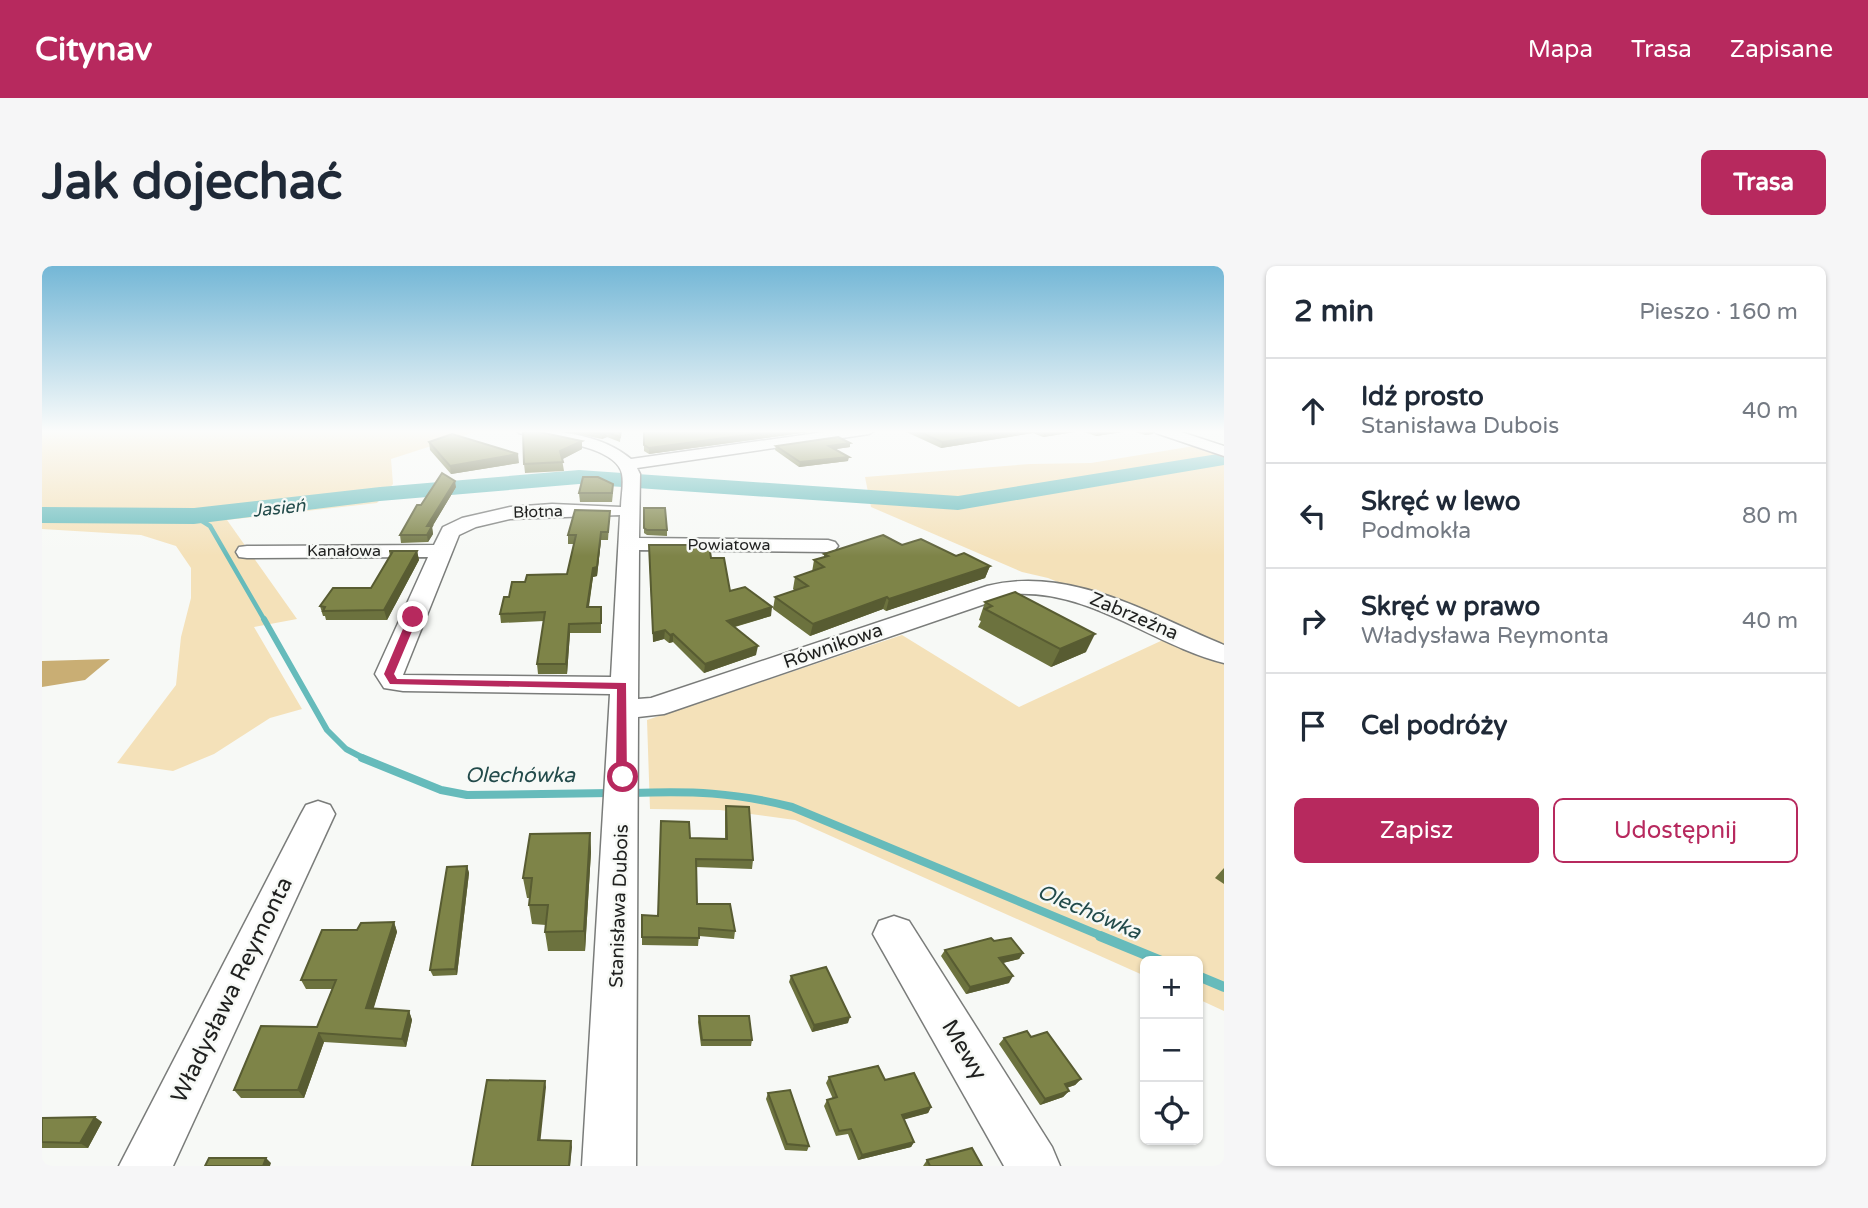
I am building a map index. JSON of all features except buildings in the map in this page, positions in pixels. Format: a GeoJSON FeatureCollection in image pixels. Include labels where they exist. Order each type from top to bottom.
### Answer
{"type":"FeatureCollection","features":[{"type":"Feature","properties":{"kind":"street"},"geometry":{"type":"LineString","coordinates":[[625,472],[630,484]]}},
{"type":"Feature","properties":{"kind":"street","name":"Błotna"},"geometry":{"type":"LineString","coordinates":[[445,541],[478,519],[683,472]]}},
{"type":"Feature","properties":{"kind":"street","name":"Stanisława Dubois"},"geometry":{"type":"LineString","coordinates":[[608,1166],[623,793],[623,697],[630,484]]}},
{"type":"Feature","properties":{"kind":"street"},"geometry":{"type":"LineString","coordinates":[[445,541],[391,667],[390,678],[403,683],[623,697]]}},
{"type":"Feature","properties":{"kind":"street","name":"Kanałowa"},"geometry":{"type":"LineString","coordinates":[[247,552],[445,541]]}},
{"type":"Feature","properties":{"kind":"street","name":"Powiatowa"},"geometry":{"type":"LineString","coordinates":[[629,544],[828,546]]}},
{"type":"Feature","properties":{"kind":"street","name":"Równikowa"},"geometry":{"type":"LineString","coordinates":[[623,697],[654,707],[995,591],[1042,585]]}},
{"type":"Feature","properties":{"kind":"street","name":"Zabrzeźna"},"geometry":{"type":"LineString","coordinates":[[1042,585],[1083,594],[1224,655]]}},
{"type":"Feature","properties":{"kind":"street","name":"Władysława Reymonta"},"geometry":{"type":"LineString","coordinates":[[146,1166],[318,814]]}},
{"type":"Feature","properties":{"kind":"street","name":"Mewy"},"geometry":{"type":"LineString","coordinates":[[894,934],[1033,1166]]}},
{"type":"Feature","properties":{"kind":"shaded area"},"geometry":{"type":"Polygon","coordinates":[[[42,472],[392,472],[393,484],[377,503],[227,520],[297,619],[254,627],[302,709],[270,718],[214,754],[173,771],[117,763],[176,685],[181,637],[191,598],[191,568],[176,546],[141,535],[42,529],[42,472]]]}},
{"type":"Feature","properties":{"kind":"shaded area"},"geometry":{"type":"Polygon","coordinates":[[[928,472],[1224,472],[1224,1011],[1203,1001],[1203,956],[1140,956],[1140,974],[795,820],[720,810],[650,809],[647,720],[902,635],[1019,707],[1180,632],[1048,578],[1022,572],[871,507],[865,477],[928,472]]]}},
{"type":"Feature","properties":{"kind":"shaded area"},"geometry":{"type":"Polygon","coordinates":[[[110,659],[85,680],[42,687],[42,661],[110,659]]]}},
{"type":"Feature","properties":{"kind":"waterway","name":"Jasień"},"geometry":{"type":"LineString","coordinates":[[42,515],[194,516],[380,494],[579,477],[958,503],[1145,472]]}},
{"type":"Feature","properties":{"kind":"waterway","name":"Olechówka"},"geometry":{"type":"LineString","coordinates":[[194,516],[210,526],[265,621]]}},
{"type":"Feature","properties":{"kind":"waterway","name":"Olechówka"},"geometry":{"type":"LineString","coordinates":[[264,619],[327,730],[346,749],[365,759]]}},
{"type":"Feature","properties":{"kind":"waterway","name":"Olechówka"},"geometry":{"type":"LineString","coordinates":[[362,758],[441,790],[467,795],[611,793]]}},
{"type":"Feature","properties":{"kind":"waterway","name":"Olechówka"},"geometry":{"type":"LineString","coordinates":[[632,793],[712,794],[751,798],[792,807],[1104,937]]}},
{"type":"Feature","properties":{"kind":"waterway","name":"Olechówka"},"geometry":{"type":"LineString","coordinates":[[1100,936],[1149,956]]}},
{"type":"Feature","properties":{"kind":"waterway","name":"Olechówka"},"geometry":{"type":"LineString","coordinates":[[1203,978],[1224,987]]}},
{"type":"Feature","properties":{"kind":"route"},"geometry":{"type":"LineString","coordinates":[[413,617],[389,674],[394,682],[622,686],[623,777]]}}]}
